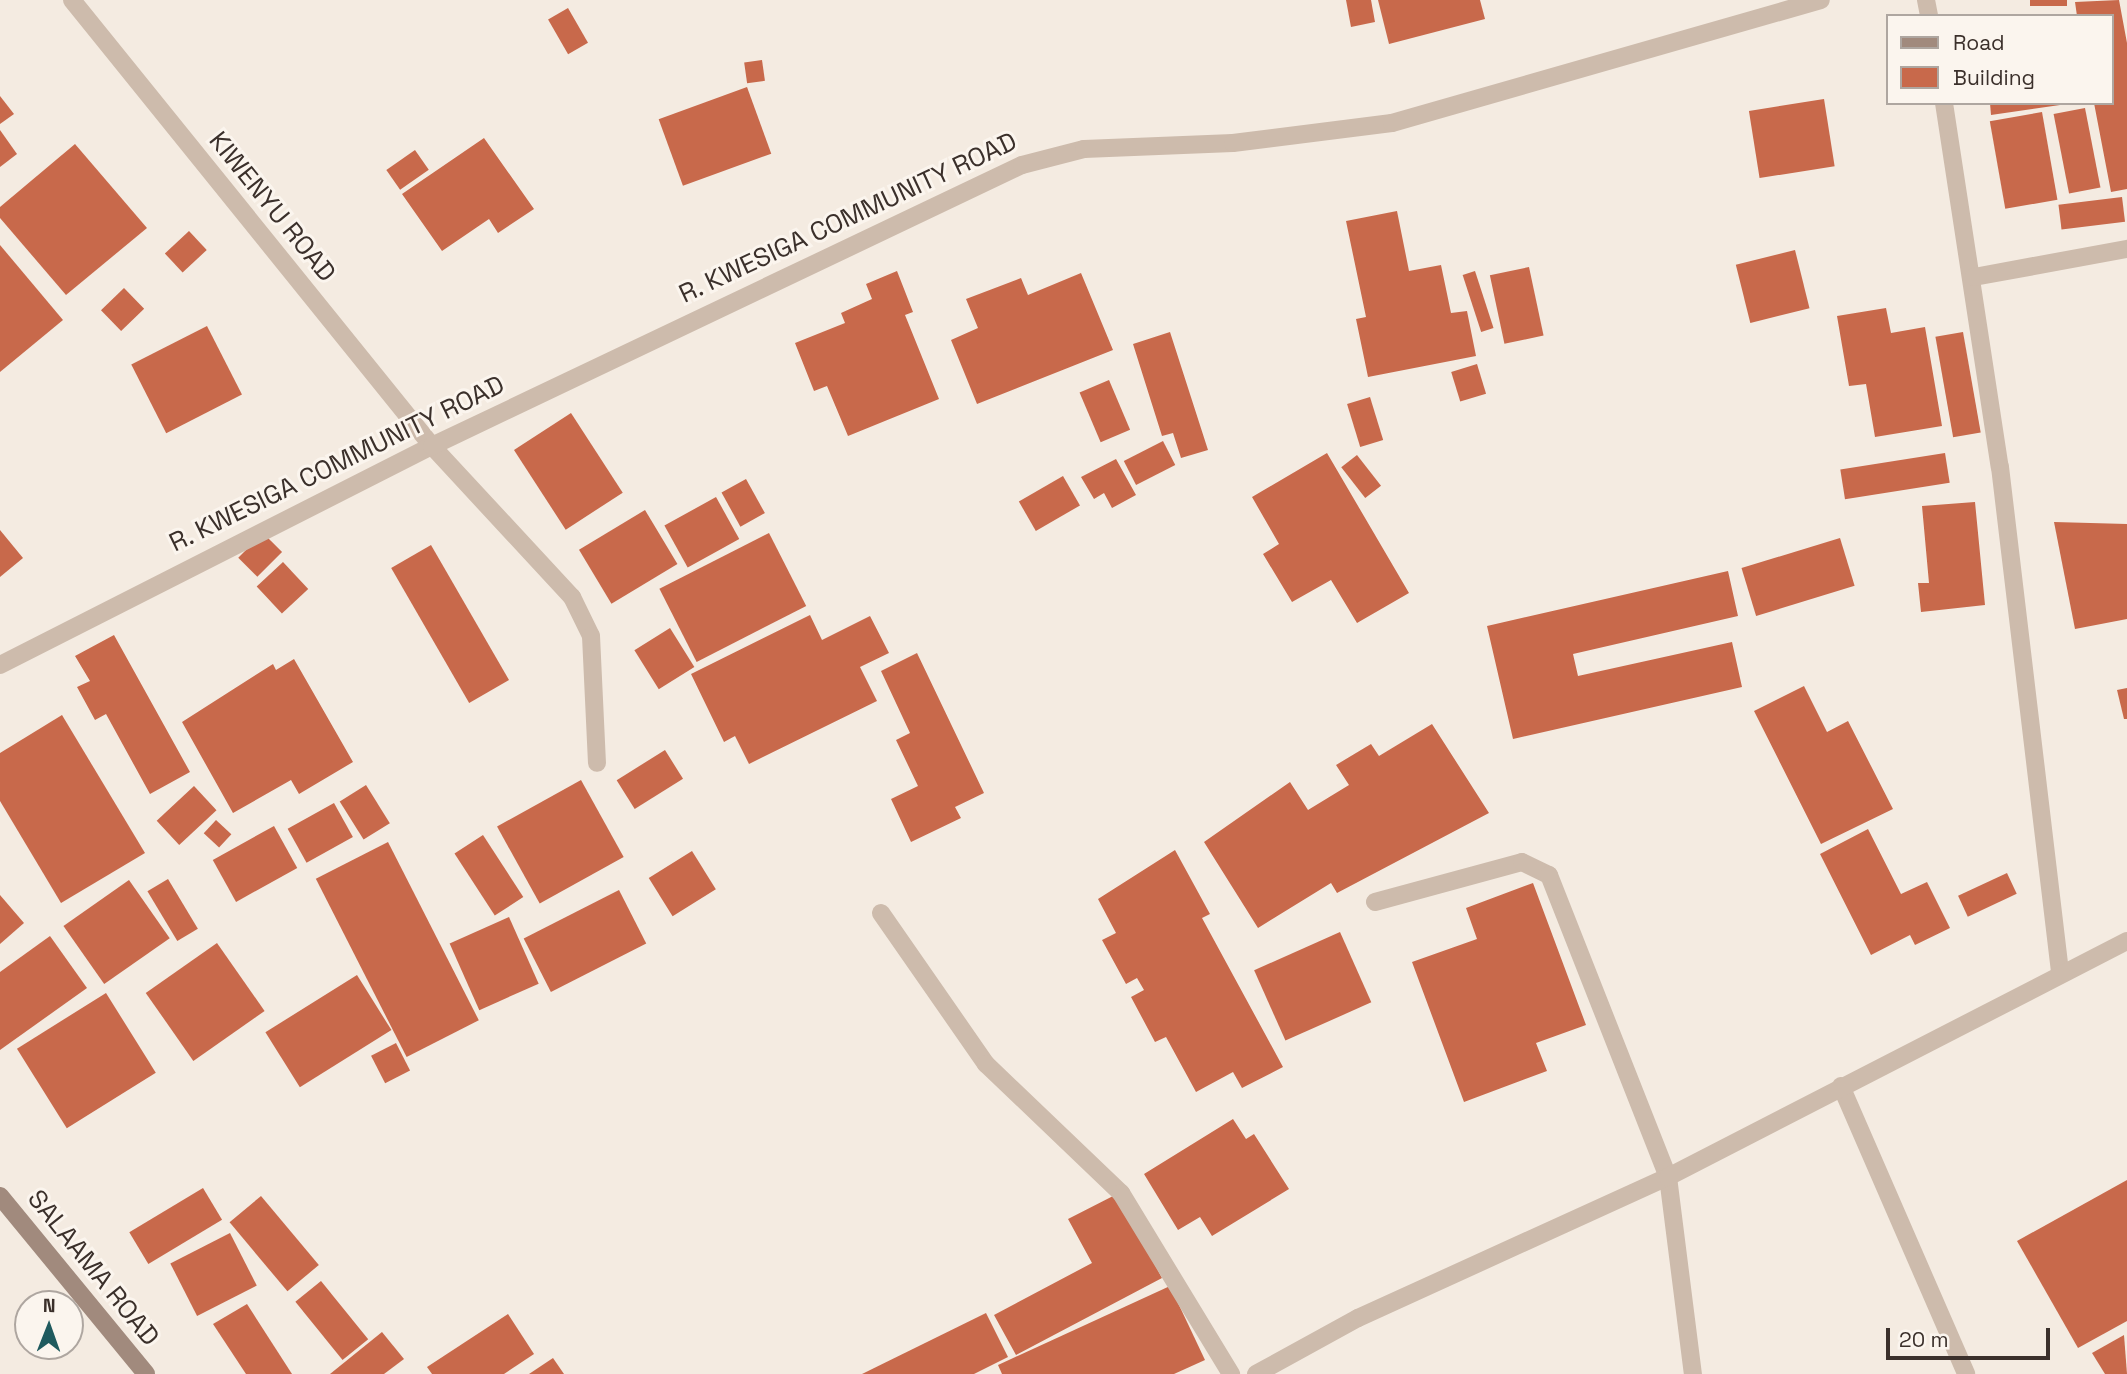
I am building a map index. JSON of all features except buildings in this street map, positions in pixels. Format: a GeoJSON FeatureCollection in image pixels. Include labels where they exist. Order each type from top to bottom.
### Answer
{"type":"FeatureCollection","features":[{"type":"Feature","properties":{"kind":"main road","name":"SALAAMA ROAD"},"geometry":{"type":"LineString","coordinates":[[0,1196],[146,1374]]}},
{"type":"Feature","properties":{"kind":"street","name":"KIWENYU ROAD"},"geometry":{"type":"LineString","coordinates":[[72,0],[432,446],[572,597],[591,636],[597,763]]}},
{"type":"Feature","properties":{"kind":"street","name":"R. KWESIGA COMMUNITY ROAD"},"geometry":{"type":"LineString","coordinates":[[0,665],[432,446],[957,191],[1048,156],[1272,140],[1392,124],[1821,0]]}},
{"type":"Feature","properties":{"kind":"street"},"geometry":{"type":"LineString","coordinates":[[1944,105],[1974,277],[2060,972]]}},
{"type":"Feature","properties":{"kind":"street"},"geometry":{"type":"LineString","coordinates":[[1974,277],[2127,249]]}},
{"type":"Feature","properties":{"kind":"street"},"geometry":{"type":"LineString","coordinates":[[1375,902],[1522,862],[1549,875],[1668,1177],[1693,1374]]}},
{"type":"Feature","properties":{"kind":"street"},"geometry":{"type":"LineString","coordinates":[[881,913],[986,1064],[1121,1193],[1231,1374]]}},
{"type":"Feature","properties":{"kind":"street"},"geometry":{"type":"LineString","coordinates":[[1256,1374],[1358,1318],[1668,1177],[2060,972],[2127,942]]}},
{"type":"Feature","properties":{"kind":"street"},"geometry":{"type":"LineString","coordinates":[[1841,1086],[1966,1374]]}}]}
